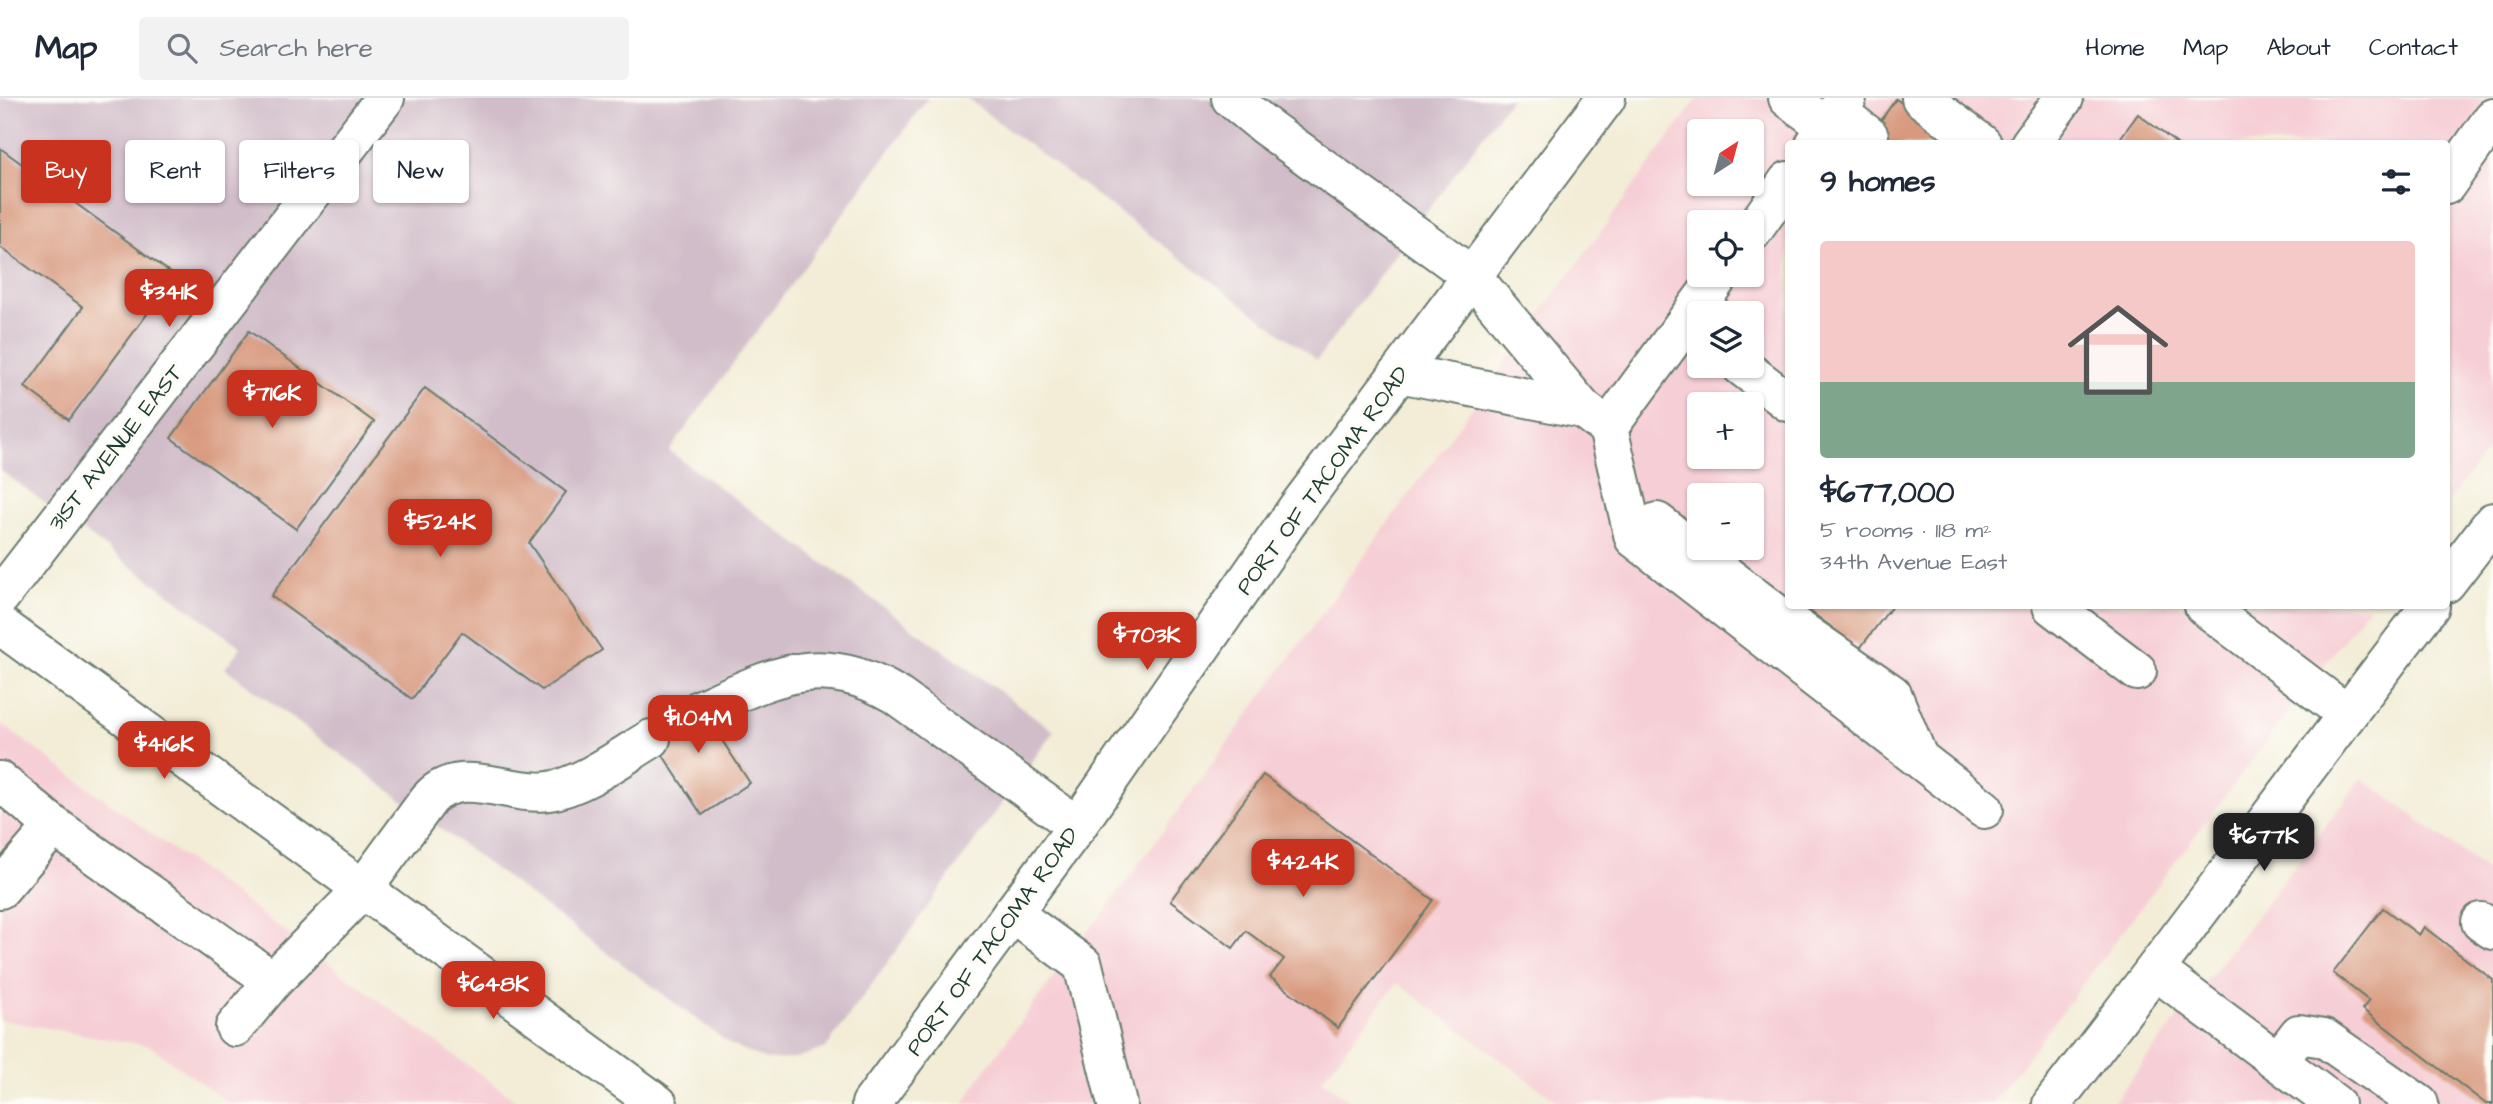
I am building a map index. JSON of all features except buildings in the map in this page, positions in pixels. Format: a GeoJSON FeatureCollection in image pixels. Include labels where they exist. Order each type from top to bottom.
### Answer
{"type":"FeatureCollection","features":[{"type":"Feature","properties":{"kind":"main road","name":"31ST AVENUE EAST"},"geometry":{"type":"LineString","coordinates":[[0,597],[385,98]]}},
{"type":"Feature","properties":{"kind":"main road"},"geometry":{"type":"LineString","coordinates":[[1231,98],[1265,126],[1472,276],[1596,418],[1624,497],[1634,538],[1984,809]]}},
{"type":"Feature","properties":{"kind":"main road","name":"PORT OF TACOMA ROAD"},"geometry":{"type":"LineString","coordinates":[[871,1104],[1077,826],[1296,510],[1606,98]]}},
{"type":"Feature","properties":{"kind":"main road"},"geometry":{"type":"LineString","coordinates":[[1788,98],[1869,136]]}},
{"type":"Feature","properties":{"kind":"main road"},"geometry":{"type":"LineString","coordinates":[[1921,98],[1977,140]]}},
{"type":"Feature","properties":{"kind":"main road"},"geometry":{"type":"LineString","coordinates":[[2034,140],[2064,98]]}},
{"type":"Feature","properties":{"kind":"main road"},"geometry":{"type":"LineString","coordinates":[[2450,179],[2493,118]]}},
{"type":"Feature","properties":{"kind":"main road"},"geometry":{"type":"LineString","coordinates":[[1764,215],[1785,185]]}},
{"type":"Feature","properties":{"kind":"main road"},"geometry":{"type":"LineString","coordinates":[[1596,418],[1687,333]]}},
{"type":"Feature","properties":{"kind":"main road"},"geometry":{"type":"LineString","coordinates":[[1399,373],[1596,418]]}},
{"type":"Feature","properties":{"kind":"main road"},"geometry":{"type":"LineString","coordinates":[[1757,378],[1785,400]]}},
{"type":"Feature","properties":{"kind":"main road"},"geometry":{"type":"LineString","coordinates":[[2450,578],[2493,522]]}},
{"type":"Feature","properties":{"kind":"main road"},"geometry":{"type":"LineString","coordinates":[[2056,609],[2137,671]]}},
{"type":"Feature","properties":{"kind":"main road"},"geometry":{"type":"LineString","coordinates":[[2208,609],[2347,714]]}},
{"type":"Feature","properties":{"kind":"main road"},"geometry":{"type":"LineString","coordinates":[[2052,1104],[2428,609]]}},
{"type":"Feature","properties":{"kind":"main road"},"geometry":{"type":"LineString","coordinates":[[0,625],[658,1104]]}},
{"type":"Feature","properties":{"kind":"main road"},"geometry":{"type":"LineString","coordinates":[[701,709],[791,673],[816,670],[845,673],[866,679],[895,695],[1077,826]]}},
{"type":"Feature","properties":{"kind":"main road"},"geometry":{"type":"LineString","coordinates":[[235,1027],[273,981],[363,889],[429,799],[442,787],[469,783],[550,791],[575,782],[652,739]]}},
{"type":"Feature","properties":{"kind":"main road"},"geometry":{"type":"LineString","coordinates":[[0,781],[54,826],[273,981]]}},
{"type":"Feature","properties":{"kind":"main road"},"geometry":{"type":"LineString","coordinates":[[0,889],[54,826]]}},
{"type":"Feature","properties":{"kind":"main road"},"geometry":{"type":"LineString","coordinates":[[1012,913],[1083,965],[1117,1104]]}},
{"type":"Feature","properties":{"kind":"main road"},"geometry":{"type":"LineString","coordinates":[[2155,970],[2335,1104]]}},
{"type":"Feature","properties":{"kind":"main road"},"geometry":{"type":"LineString","coordinates":[[2278,1061],[2299,1034],[2324,1038],[2418,1104]]}},
{"type":"Feature","properties":{"kind":"shaded area"},"geometry":{"type":"Polygon","coordinates":[[[0,98],[928,98],[669,451],[1054,731],[826,1048],[793,1059],[766,1060],[731,1045],[225,668],[241,647],[0,470],[0,98]]]}},
{"type":"Feature","properties":{"kind":"shaded area"},"geometry":{"type":"Polygon","coordinates":[[[966,98],[1511,98],[1317,360],[966,98]]]}},
{"type":"Feature","properties":{"kind":"shaded area"},"geometry":{"type":"Polygon","coordinates":[[[1698,98],[2486,98],[2493,103],[2493,442],[2450,499],[2450,140],[1785,140],[1785,609],[2367,609],[1992,1104],[1561,1104],[1397,983],[1322,1079],[1353,1104],[964,1104],[981,1075],[1099,919],[1698,98]]]}},
{"type":"Feature","properties":{"kind":"shaded area"},"geometry":{"type":"Polygon","coordinates":[[[0,723],[521,1104],[230,1104],[150,1046],[0,1020],[0,723]]]}},
{"type":"Feature","properties":{"kind":"shaded area"},"geometry":{"type":"Polygon","coordinates":[[[2362,778],[2493,875],[2493,1104],[2112,1104],[2362,778]]]}}]}
